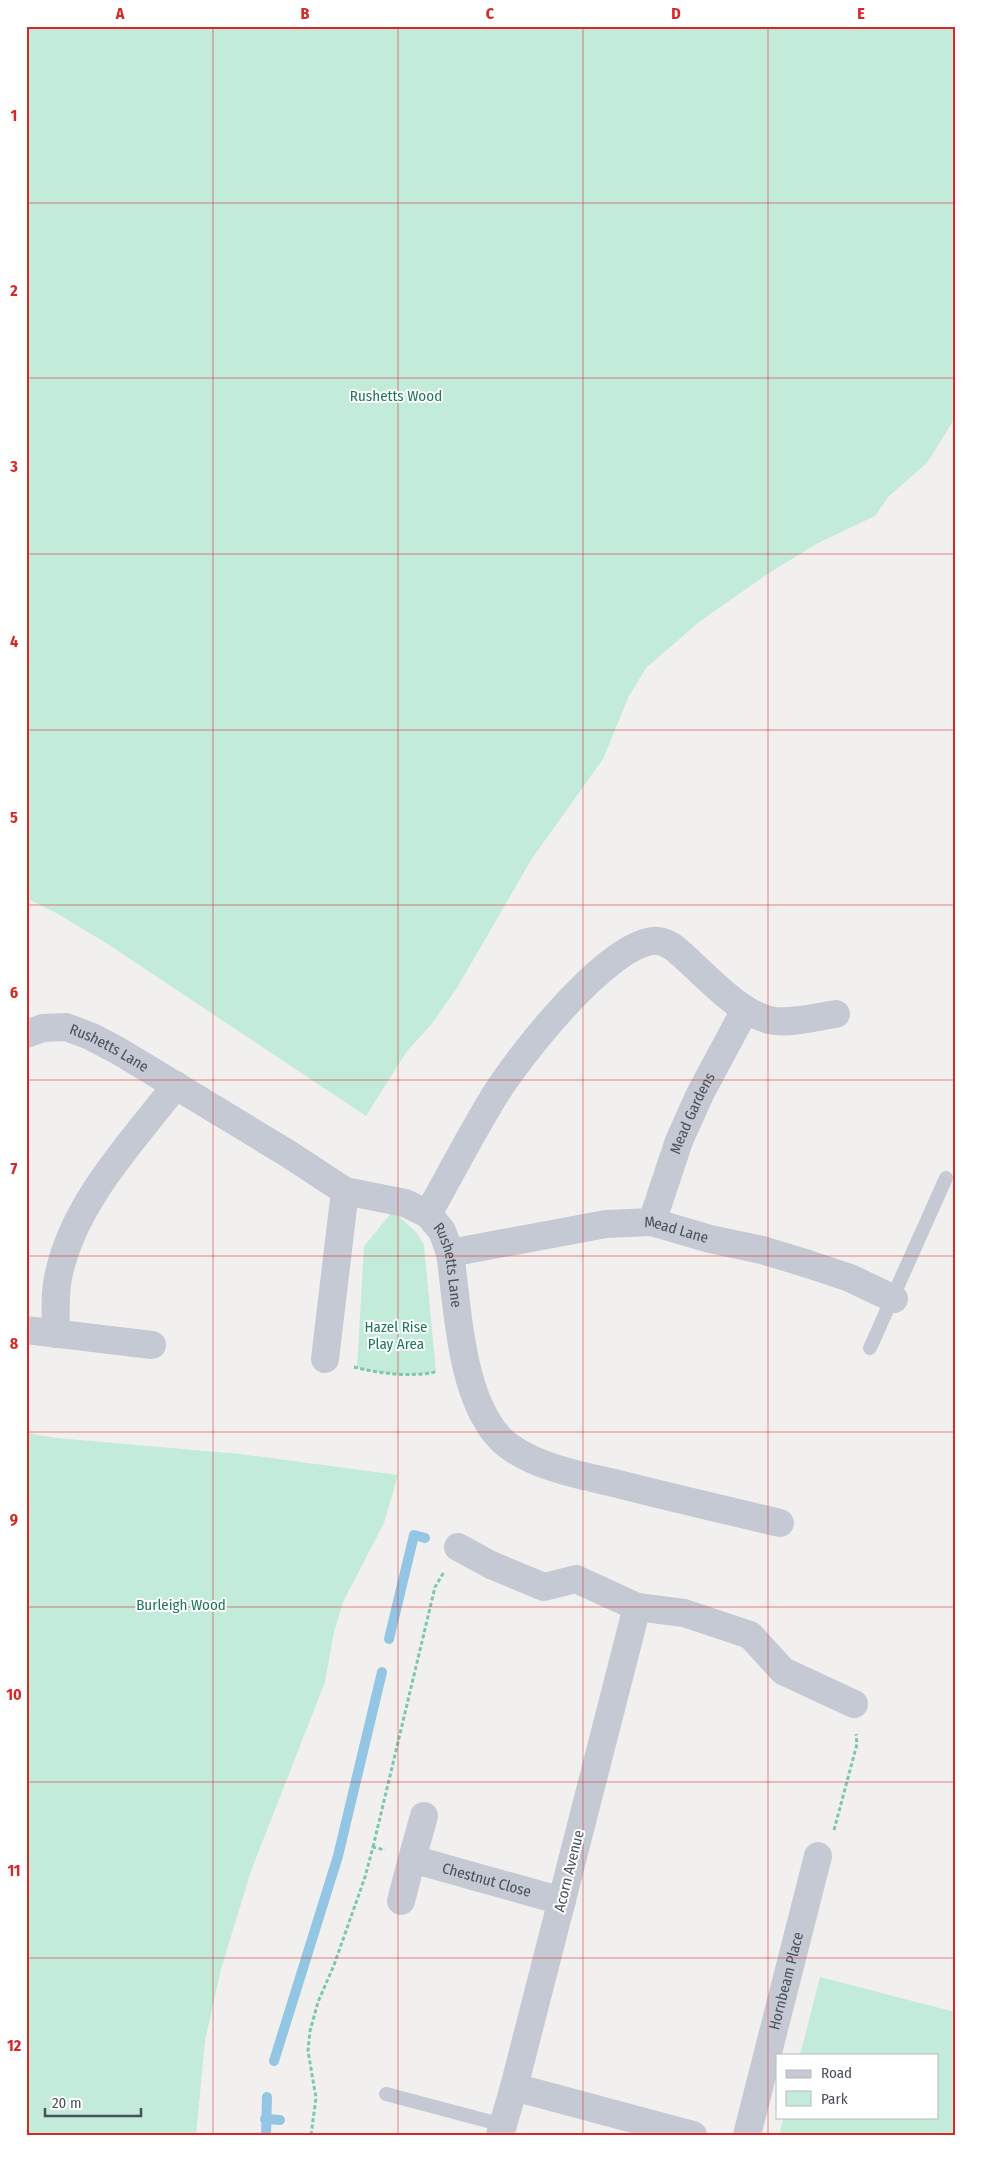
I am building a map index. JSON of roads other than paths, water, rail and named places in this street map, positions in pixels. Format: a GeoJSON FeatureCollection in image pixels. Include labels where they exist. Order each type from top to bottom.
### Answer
{"type":"FeatureCollection","features":[{"type":"Feature","properties":{"kind":"street"},"geometry":{"type":"LineString","coordinates":[[428,1214],[494,1096],[521,1059],[592,977],[630,949],[650,941],[659,941],[673,947],[745,1010],[763,1019],[776,1021],[836,1014]]}},
{"type":"Feature","properties":{"kind":"street","name":"Mead Gardens"},"geometry":{"type":"LineString","coordinates":[[652,1222],[679,1141],[700,1094],[745,1010]]}},
{"type":"Feature","properties":{"kind":"street","name":"Rushetts Lane"},"geometry":{"type":"LineString","coordinates":[[26,1034],[56,1026],[74,1030],[117,1050],[176,1085],[345,1191],[405,1203],[428,1214],[442,1231],[450,1252],[462,1343],[474,1391],[485,1418],[501,1440],[522,1454],[563,1470],[780,1523]]}},
{"type":"Feature","properties":{"kind":"street"},"geometry":{"type":"LineString","coordinates":[[56,1334],[55,1297],[70,1240],[92,1198],[176,1085]]}},
{"type":"Feature","properties":{"kind":"street"},"geometry":{"type":"LineString","coordinates":[[325,1359],[345,1191]]}},
{"type":"Feature","properties":{"kind":"street","name":"Mead Lane"},"geometry":{"type":"LineString","coordinates":[[450,1252],[606,1224],[652,1222],[710,1239],[762,1250],[808,1264],[850,1278],[894,1299]]}},
{"type":"Feature","properties":{"kind":"street"},"geometry":{"type":"LineString","coordinates":[[26,1330],[152,1345]]}},
{"type":"Feature","properties":{"kind":"street"},"geometry":{"type":"LineString","coordinates":[[458,1547],[491,1565],[544,1587],[576,1579],[637,1607],[684,1612],[750,1636],[782,1671],[854,1704]]}},
{"type":"Feature","properties":{"kind":"street","name":"Acorn Avenue"},"geometry":{"type":"LineString","coordinates":[[501,2130],[514,2087],[637,1607]]}},
{"type":"Feature","properties":{"kind":"street"},"geometry":{"type":"LineString","coordinates":[[401,1901],[424,1816]]}},
{"type":"Feature","properties":{"kind":"street","name":"Hornbeam Place"},"geometry":{"type":"LineString","coordinates":[[747,2135],[818,1856]]}},
{"type":"Feature","properties":{"kind":"street","name":"Chestnut Close"},"geometry":{"type":"LineString","coordinates":[[412,1859],[562,1901]]}},
{"type":"Feature","properties":{"kind":"street"},"geometry":{"type":"LineString","coordinates":[[514,2087],[693,2135]]}},
{"type":"Feature","properties":{"kind":"lane"},"geometry":{"type":"LineString","coordinates":[[870,1348],[894,1299],[946,1178]]}},
{"type":"Feature","properties":{"kind":"lane"},"geometry":{"type":"LineString","coordinates":[[386,2094],[501,2130]]}},
{"type":"Feature","properties":{"kind":"waterway"},"geometry":{"type":"LineString","coordinates":[[389,1639],[414,1535],[425,1538]]}},
{"type":"Feature","properties":{"kind":"waterway"},"geometry":{"type":"LineString","coordinates":[[274,2061],[338,1856],[382,1672]]}},
{"type":"Feature","properties":{"kind":"waterway"},"geometry":{"type":"LineString","coordinates":[[266,2135],[267,2097]]}},
{"type":"Feature","properties":{"kind":"waterway"},"geometry":{"type":"LineString","coordinates":[[265,2119],[280,2120]]}},
{"type":"Feature","properties":{"kind":"park label","name":"Rushetts Wood"},"geometry":{"type":"Point","coordinates":[396,396]}},
{"type":"Feature","properties":{"kind":"park label","name":"Hazel Rise Play Area"},"geometry":{"type":"Point","coordinates":[396,1336]}},
{"type":"Feature","properties":{"kind":"park label","name":"Burleigh Wood"},"geometry":{"type":"Point","coordinates":[181,1605]}}]}
